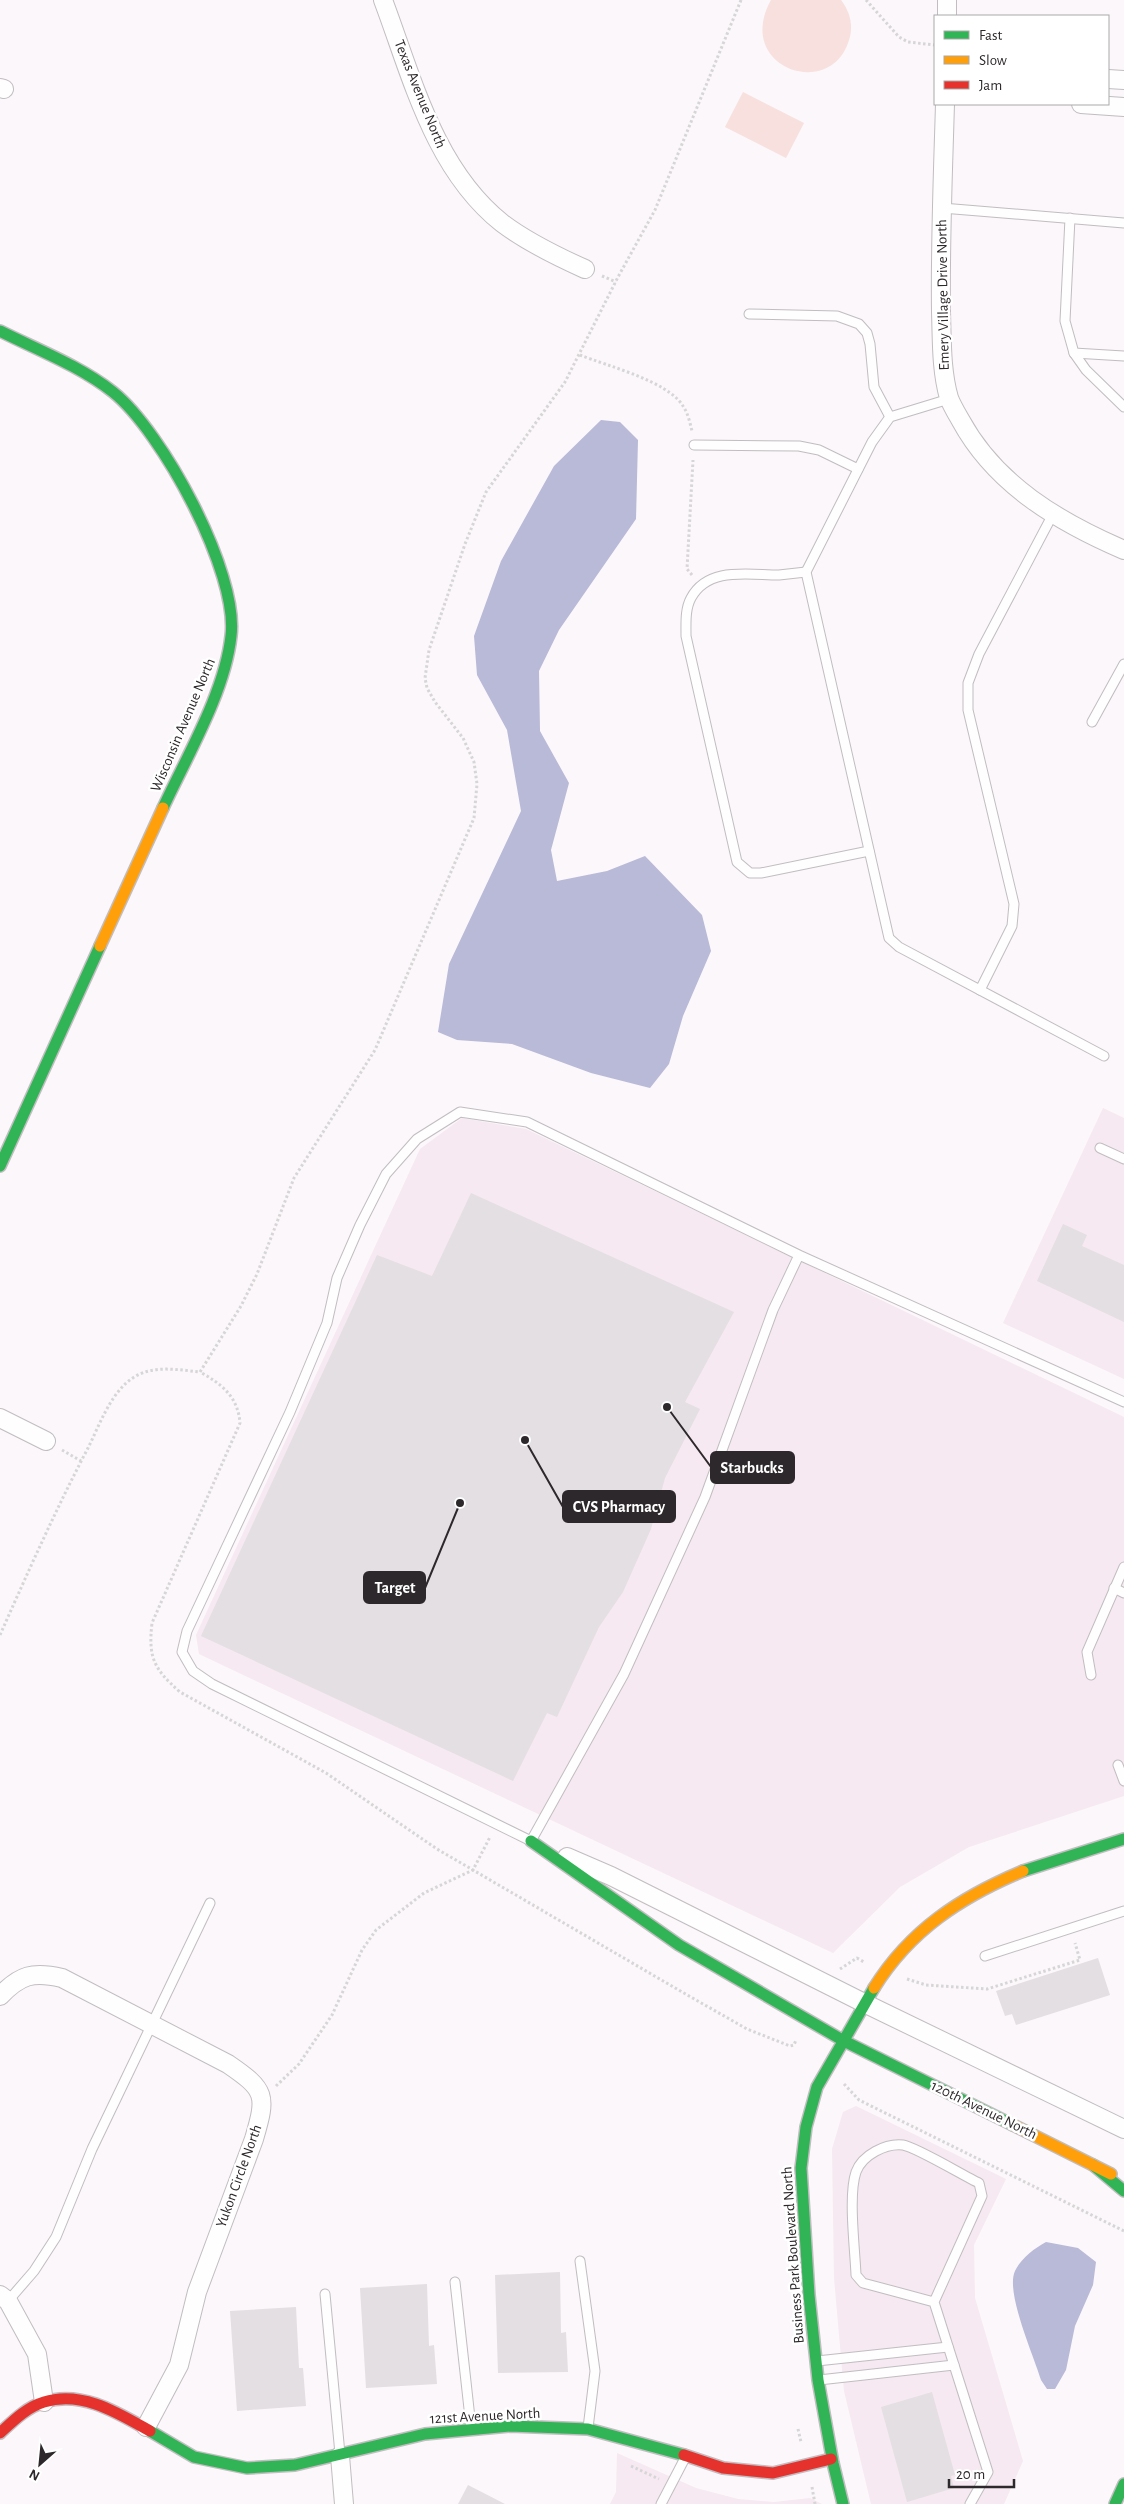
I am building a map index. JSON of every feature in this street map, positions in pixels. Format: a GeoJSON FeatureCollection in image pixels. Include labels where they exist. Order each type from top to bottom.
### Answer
{"type":"FeatureCollection","features":[{"type":"Feature","properties":{"kind":"main road","name":"Wisconsin Avenue North"},"geometry":{"type":"LineString","coordinates":[[0,331],[114,392],[139,416],[158,444],[208,540],[222,576],[232,617],[228,656],[216,693],[0,1166]]}},
{"type":"Feature","properties":{"kind":"main road","name":"Business Park Boulevard North"},"geometry":{"type":"LineString","coordinates":[[843,2504],[831,2459],[816,2361],[800,2168],[808,2113],[817,2088],[864,2003],[889,1964],[913,1937],[948,1908],[980,1890],[1043,1863],[1124,1839]]}},
{"type":"Feature","properties":{"kind":"main road","name":"120th Avenue North"},"geometry":{"type":"LineString","coordinates":[[531,1841],[680,1945],[844,2041],[1124,2180]]}},
{"type":"Feature","properties":{"kind":"main road"},"geometry":{"type":"LineString","coordinates":[[1093,2165],[1124,2191]]}},
{"type":"Feature","properties":{"kind":"main road","name":"121st Avenue North"},"geometry":{"type":"LineString","coordinates":[[44,2402],[63,2399],[104,2405],[146,2427],[194,2457],[247,2468],[295,2465],[340,2456],[425,2434],[510,2426],[588,2429],[686,2455],[723,2468],[772,2473],[831,2459]]}},
{"type":"Feature","properties":{"kind":"main road"},"geometry":{"type":"LineString","coordinates":[[0,2433],[23,2414],[44,2402]]}},
{"type":"Feature","properties":{"kind":"main road"},"geometry":{"type":"LineString","coordinates":[[1115,2504],[1124,2484]]}},
{"type":"Feature","properties":{"kind":"street","name":"Texas Avenue North"},"geometry":{"type":"LineString","coordinates":[[383,0],[426,116],[446,158],[476,197],[500,222],[548,252],[585,269]]}},
{"type":"Feature","properties":{"kind":"street"},"geometry":{"type":"LineString","coordinates":[[947,0],[947,15]]}},
{"type":"Feature","properties":{"kind":"street"},"geometry":{"type":"LineString","coordinates":[[1109,79],[1124,80]]}},
{"type":"Feature","properties":{"kind":"street","name":"Emery Village Drive North"},"geometry":{"type":"LineString","coordinates":[[945,105],[942,208],[942,349],[944,372],[950,399],[967,432],[989,462],[1018,490],[1053,514],[1124,550]]}},
{"type":"Feature","properties":{"kind":"street"},"geometry":{"type":"LineString","coordinates":[[1095,105],[1124,107]]}},
{"type":"Feature","properties":{"kind":"street"},"geometry":{"type":"LineString","coordinates":[[0,1418],[46,1441]]}},
{"type":"Feature","properties":{"kind":"street"},"geometry":{"type":"LineString","coordinates":[[531,1841],[611,1876],[864,2003],[1124,2129]]}},
{"type":"Feature","properties":{"kind":"street"},"geometry":{"type":"LineString","coordinates":[[0,1996],[17,1979],[41,1973],[62,1978],[228,2064],[252,2080],[263,2098]]}},
{"type":"Feature","properties":{"kind":"street","name":"Yukon Circle North"},"geometry":{"type":"LineString","coordinates":[[146,2427],[179,2365],[197,2292],[254,2139],[261,2115],[263,2098]]}},
{"type":"Feature","properties":{"kind":"street"},"geometry":{"type":"LineString","coordinates":[[4,2298],[36,2354],[44,2402]]}},
{"type":"Feature","properties":{"kind":"street"},"geometry":{"type":"LineString","coordinates":[[340,2456],[344,2504]]}},
{"type":"Feature","properties":{"kind":"lane"},"geometry":{"type":"LineString","coordinates":[[942,208],[1124,223]]}},
{"type":"Feature","properties":{"kind":"lane"},"geometry":{"type":"LineString","coordinates":[[1070,218],[1065,321],[1074,353],[1086,370],[1124,407]]}},
{"type":"Feature","properties":{"kind":"lane"},"geometry":{"type":"LineString","coordinates":[[749,314],[837,316],[859,324],[867,333],[874,387],[890,417]]}},
{"type":"Feature","properties":{"kind":"lane"},"geometry":{"type":"LineString","coordinates":[[1074,353],[1124,356]]}},
{"type":"Feature","properties":{"kind":"lane"},"geometry":{"type":"LineString","coordinates":[[950,399],[890,417],[872,442],[806,572],[889,938],[899,947],[1104,1056]]}},
{"type":"Feature","properties":{"kind":"lane"},"geometry":{"type":"LineString","coordinates":[[694,445],[798,446],[819,450],[858,469]]}},
{"type":"Feature","properties":{"kind":"lane"},"geometry":{"type":"LineString","coordinates":[[980,990],[1012,926],[1014,904],[968,710],[968,683],[979,654],[1053,514]]}},
{"type":"Feature","properties":{"kind":"lane"},"geometry":{"type":"LineString","coordinates":[[806,572],[781,575],[728,574],[709,579],[700,586],[691,598],[686,614],[686,636],[737,862],[750,873],[761,873],[869,851]]}},
{"type":"Feature","properties":{"kind":"lane"},"geometry":{"type":"LineString","coordinates":[[1092,722],[1124,664]]}},
{"type":"Feature","properties":{"kind":"lane"},"geometry":{"type":"LineString","coordinates":[[799,1255],[773,1310],[705,1497],[624,1674],[531,1841],[212,1684],[193,1671],[182,1652],[187,1631],[290,1412],[327,1323],[337,1278],[386,1174],[417,1139],[460,1112],[527,1122],[799,1255],[1124,1402]]}},
{"type":"Feature","properties":{"kind":"lane"},"geometry":{"type":"LineString","coordinates":[[1100,1148],[1124,1159]]}},
{"type":"Feature","properties":{"kind":"lane"},"geometry":{"type":"LineString","coordinates":[[1091,1675],[1087,1652],[1124,1568]]}},
{"type":"Feature","properties":{"kind":"lane"},"geometry":{"type":"LineString","coordinates":[[1114,1588],[1124,1593]]}},
{"type":"Feature","properties":{"kind":"lane"},"geometry":{"type":"LineString","coordinates":[[1118,1765],[1124,1781]]}},
{"type":"Feature","properties":{"kind":"lane"},"geometry":{"type":"LineString","coordinates":[[4,2298],[34,2272],[56,2237],[92,2149],[150,2024],[210,1903]]}},
{"type":"Feature","properties":{"kind":"lane"},"geometry":{"type":"LineString","coordinates":[[985,1956],[1124,1911]]}},
{"type":"Feature","properties":{"kind":"lane"},"geometry":{"type":"LineString","coordinates":[[934,2302],[864,2283],[856,2275],[854,2205],[857,2170],[868,2155],[886,2147],[904,2145],[978,2183],[982,2196],[934,2302],[988,2472],[970,2504]]}},
{"type":"Feature","properties":{"kind":"lane"},"geometry":{"type":"LineString","coordinates":[[580,2261],[595,2371],[588,2429]]}},
{"type":"Feature","properties":{"kind":"lane"},"geometry":{"type":"LineString","coordinates":[[455,2282],[471,2430]]}},
{"type":"Feature","properties":{"kind":"lane"},"geometry":{"type":"LineString","coordinates":[[325,2294],[340,2456]]}},
{"type":"Feature","properties":{"kind":"lane"},"geometry":{"type":"LineString","coordinates":[[816,2361],[948,2347]]}},
{"type":"Feature","properties":{"kind":"lane"},"geometry":{"type":"LineString","coordinates":[[819,2380],[954,2365]]}},
{"type":"Feature","properties":{"kind":"lane"},"geometry":{"type":"LineString","coordinates":[[661,2504],[686,2455]]}},
{"type":"Feature","properties":{"kind":"path"},"geometry":{"type":"LineString","coordinates":[[866,0],[899,37],[908,42],[934,45]]}},
{"type":"Feature","properties":{"kind":"path"},"geometry":{"type":"LineString","coordinates":[[580,355],[661,385],[673,394],[686,413],[694,445],[688,569],[700,586]]}},
{"type":"Feature","properties":{"kind":"path"},"geometry":{"type":"LineString","coordinates":[[0,1634],[70,1482],[110,1406],[125,1384],[147,1371],[176,1369],[200,1372]]}},
{"type":"Feature","properties":{"kind":"path"},"geometry":{"type":"LineString","coordinates":[[263,2098],[299,2064],[316,2040],[332,2015],[362,1950],[376,1930],[424,1893],[473,1870],[497,1825]]}},
{"type":"Feature","properties":{"kind":"path"},"geometry":{"type":"LineString","coordinates":[[926,1985],[986,1989],[1080,1960],[1071,1927]]}},
{"type":"Feature","properties":{"kind":"path"},"geometry":{"type":"LineString","coordinates":[[859,2100],[1124,2231]]}},
{"type":"Feature","properties":{"kind":"path"},"geometry":{"type":"LineString","coordinates":[[628,2465],[671,2484]]}},
{"type":"Feature","properties":{"kind":"shaded area"},"geometry":{"type":"Polygon","coordinates":[[[771,0],[841,0],[849,15],[851,32],[848,43],[837,60],[822,70],[805,72],[788,68],[774,58],[765,43],[763,23],[771,0]]]}},
{"type":"Feature","properties":{"kind":"shaded area"},"geometry":{"type":"Polygon","coordinates":[[[743,92],[804,123],[786,158],[725,127],[743,92]]]}},
{"type":"Feature","properties":{"kind":"shaded area"},"geometry":{"type":"Polygon","coordinates":[[[1103,1108],[1124,1118],[1124,1379],[1003,1323],[1103,1108]]]}},
{"type":"Feature","properties":{"kind":"shaded area"},"geometry":{"type":"Polygon","coordinates":[[[462,1118],[526,1129],[1124,1417],[1124,1796],[969,1847],[900,1887],[833,1953],[199,1654],[196,1635],[420,1149],[462,1118]]]}},
{"type":"Feature","properties":{"kind":"shaded area"},"geometry":{"type":"Polygon","coordinates":[[[856,2106],[1006,2179],[974,2245],[975,2298],[1023,2461],[1004,2504],[871,2504],[844,2391],[834,2278],[832,2149],[843,2112],[856,2106]]]}},
{"type":"Feature","properties":{"kind":"shaded area"},"geometry":{"type":"Polygon","coordinates":[[[617,2453],[696,2488],[738,2499],[774,2502],[810,2498],[822,2504],[610,2504],[616,2492],[617,2453]]]}},
{"type":"Feature","properties":{"kind":"water"},"geometry":{"type":"Polygon","coordinates":[[[601,420],[620,422],[638,440],[636,519],[559,630],[539,671],[540,731],[569,783],[551,850],[557,881],[607,871],[645,856],[702,915],[711,951],[683,1016],[669,1064],[650,1088],[591,1073],[512,1044],[457,1040],[438,1032],[449,964],[521,811],[507,730],[477,675],[474,636],[501,561],[554,466],[601,420]]]}},
{"type":"Feature","properties":{"kind":"water"},"geometry":{"type":"Polygon","coordinates":[[[1046,2242],[1078,2248],[1096,2262],[1093,2285],[1075,2326],[1066,2370],[1055,2389],[1047,2389],[1041,2380],[1017,2308],[1013,2281],[1015,2271],[1021,2262],[1046,2242]]]}},
{"type":"Feature","properties":{"kind":"building"},"geometry":{"type":"Polygon","coordinates":[[[471,1193],[734,1312],[685,1402],[700,1409],[665,1478],[651,1529],[623,1592],[599,1627],[557,1717],[547,1713],[513,1781],[201,1636],[377,1255],[432,1276],[471,1193]]]}},
{"type":"Feature","properties":{"kind":"building"},"geometry":{"type":"Polygon","coordinates":[[[1063,1224],[1087,1235],[1082,1246],[1124,1265],[1124,1322],[1037,1281],[1063,1224]]]}},
{"type":"Feature","properties":{"kind":"building"},"geometry":{"type":"Polygon","coordinates":[[[1098,1958],[1110,1995],[1016,2025],[1012,2014],[1005,2016],[996,1991],[1098,1958]]]}},
{"type":"Feature","properties":{"kind":"building"},"geometry":{"type":"Polygon","coordinates":[[[560,2272],[561,2333],[566,2332],[568,2372],[498,2373],[495,2275],[560,2272]]]}},
{"type":"Feature","properties":{"kind":"building"},"geometry":{"type":"Polygon","coordinates":[[[427,2284],[429,2346],[434,2345],[437,2384],[366,2388],[360,2288],[427,2284]]]}},
{"type":"Feature","properties":{"kind":"building"},"geometry":{"type":"Polygon","coordinates":[[[296,2307],[299,2368],[303,2368],[306,2406],[237,2411],[230,2311],[296,2307]]]}},
{"type":"Feature","properties":{"kind":"building"},"geometry":{"type":"Polygon","coordinates":[[[932,2392],[955,2475],[951,2476],[954,2488],[907,2502],[881,2407],[932,2392]]]}},
{"type":"Feature","properties":{"kind":"building"},"geometry":{"type":"Polygon","coordinates":[[[468,2485],[505,2504],[458,2504],[468,2485]]]}},
{"type":"Feature","properties":{"kind":"traffic: fast"},"geometry":{"type":"LineString","coordinates":[[0,331],[87,374],[113,392],[132,411],[174,470],[210,541],[223,577],[230,609],[231,636],[227,657],[204,724],[163,808]]}},
{"type":"Feature","properties":{"kind":"traffic: fast"},"geometry":{"type":"LineString","coordinates":[[0,1166],[100,946]]}},
{"type":"Feature","properties":{"kind":"traffic: fast"},"geometry":{"type":"LineString","coordinates":[[1023,1871],[1124,1839]]}},
{"type":"Feature","properties":{"kind":"traffic: fast"},"geometry":{"type":"LineString","coordinates":[[531,1841],[679,1945],[844,2041],[1013,2125]]}},
{"type":"Feature","properties":{"kind":"traffic: fast"},"geometry":{"type":"LineString","coordinates":[[843,2504],[833,2463],[818,2380],[809,2295],[801,2168],[806,2127],[817,2087],[874,1988]]}},
{"type":"Feature","properties":{"kind":"traffic: fast"},"geometry":{"type":"LineString","coordinates":[[1093,2165],[1124,2191]]}},
{"type":"Feature","properties":{"kind":"traffic: fast"},"geometry":{"type":"LineString","coordinates":[[150,2431],[194,2457],[247,2468],[295,2465],[425,2434],[510,2426],[588,2429],[684,2455]]}},
{"type":"Feature","properties":{"kind":"traffic: fast"},"geometry":{"type":"LineString","coordinates":[[1115,2504],[1124,2484]]}},
{"type":"Feature","properties":{"kind":"traffic: slow"},"geometry":{"type":"LineString","coordinates":[[100,946],[163,808]]}},
{"type":"Feature","properties":{"kind":"traffic: slow"},"geometry":{"type":"LineString","coordinates":[[874,1988],[888,1967],[904,1949],[939,1917],[979,1892],[1023,1871]]}},
{"type":"Feature","properties":{"kind":"traffic: slow"},"geometry":{"type":"LineString","coordinates":[[1013,2125],[1111,2174]]}},
{"type":"Feature","properties":{"kind":"traffic: jam"},"geometry":{"type":"LineString","coordinates":[[0,2433],[32,2407],[58,2399],[86,2401],[99,2405],[150,2431]]}},
{"type":"Feature","properties":{"kind":"traffic: jam"},"geometry":{"type":"LineString","coordinates":[[684,2455],[723,2468],[773,2473],[831,2459]]}},
{"type":"Feature","properties":{"kind":"place","name":"Starbucks"},"geometry":{"type":"Point","coordinates":[667,1407]}},
{"type":"Feature","properties":{"kind":"place","name":"CVS Pharmacy"},"geometry":{"type":"Point","coordinates":[525,1440]}},
{"type":"Feature","properties":{"kind":"place","name":"Target"},"geometry":{"type":"Point","coordinates":[460,1503]}}]}
